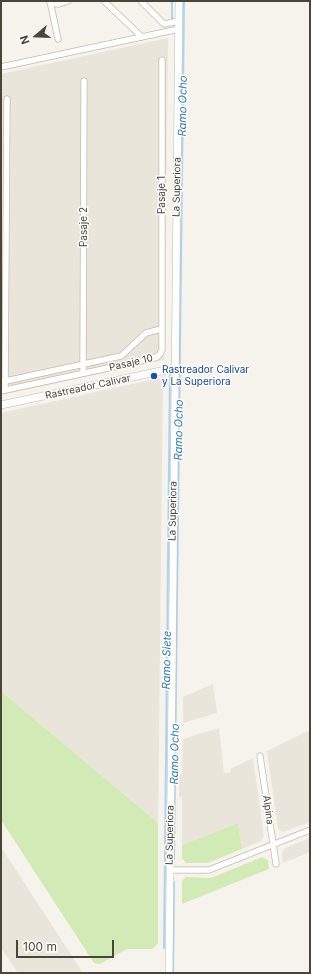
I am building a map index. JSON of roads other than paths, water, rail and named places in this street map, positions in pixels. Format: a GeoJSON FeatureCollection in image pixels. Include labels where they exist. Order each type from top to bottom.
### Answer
{"type":"FeatureCollection","features":[{"type":"Feature","properties":{"kind":"street"},"geometry":{"type":"LineString","coordinates":[[58,40],[50,2],[59,4],[68,1]]}},
{"type":"Feature","properties":{"kind":"street"},"geometry":{"type":"LineString","coordinates":[[104,1],[142,37]]}},
{"type":"Feature","properties":{"kind":"street"},"geometry":{"type":"LineString","coordinates":[[110,6],[115,1]]}},
{"type":"Feature","properties":{"kind":"street"},"geometry":{"type":"LineString","coordinates":[[141,1],[164,24],[179,20]]}},
{"type":"Feature","properties":{"kind":"street","name":"La Superiora"},"geometry":{"type":"LineString","coordinates":[[168,973],[179,1]]}},
{"type":"Feature","properties":{"kind":"street"},"geometry":{"type":"LineString","coordinates":[[1,67],[179,29]]}},
{"type":"Feature","properties":{"kind":"street","name":"Pasaje 1"},"geometry":{"type":"LineString","coordinates":[[161,329],[162,60]]}},
{"type":"Feature","properties":{"kind":"street","name":"Pasaje 2"},"geometry":{"type":"LineString","coordinates":[[83,373],[84,81]]}},
{"type":"Feature","properties":{"kind":"street"},"geometry":{"type":"LineString","coordinates":[[3,391],[7,99]]}},
{"type":"Feature","properties":{"kind":"street","name":"Pasaje 10"},"geometry":{"type":"LineString","coordinates":[[3,381],[121,356],[146,333],[161,329],[162,350],[157,357],[3,391]]}},
{"type":"Feature","properties":{"kind":"street","name":"Rastreador Calivar"},"geometry":{"type":"LineString","coordinates":[[1,405],[175,368]]}},
{"type":"Feature","properties":{"kind":"street","name":"Alpina"},"geometry":{"type":"LineString","coordinates":[[260,756],[276,864]]}},
{"type":"Feature","properties":{"kind":"street"},"geometry":{"type":"LineString","coordinates":[[170,870],[209,870],[310,830]]}},
{"type":"Feature","properties":{"kind":"waterway","name":"Ramo Siete"},"geometry":{"type":"LineString","coordinates":[[172,1],[172,19]]}},
{"type":"Feature","properties":{"kind":"waterway","name":"Ramo Ocho"},"geometry":{"type":"LineString","coordinates":[[174,859],[184,1]]}},
{"type":"Feature","properties":{"kind":"waterway","name":"Ramo Siete"},"geometry":{"type":"LineString","coordinates":[[164,948],[170,372]]}},
{"type":"Feature","properties":{"kind":"waterway","name":"Ramo Ocho"},"geometry":{"type":"LineString","coordinates":[[173,973],[174,882]]}},
{"type":"Feature","properties":{"kind":"place","name":"Rastreador Calivar y La Superiora"},"geometry":{"type":"Point","coordinates":[154,376]}}]}
